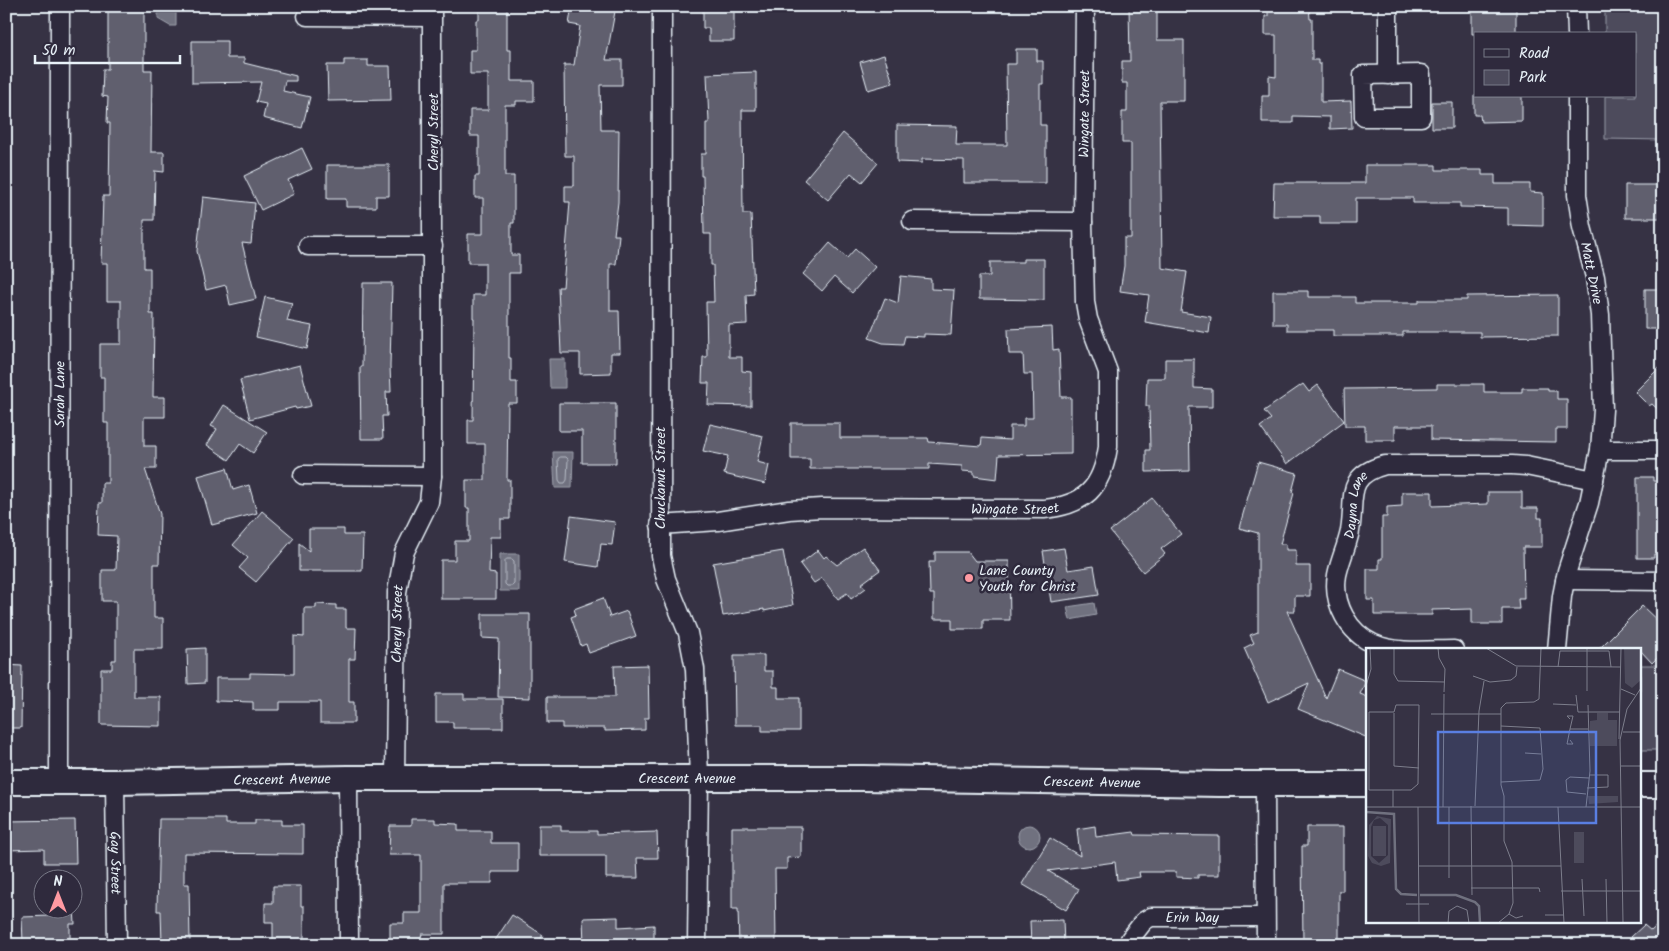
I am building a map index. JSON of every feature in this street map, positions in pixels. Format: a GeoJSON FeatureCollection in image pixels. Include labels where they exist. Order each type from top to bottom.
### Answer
{"type":"FeatureCollection","features":[{"type":"Feature","properties":{"kind":"street","name":"Sarah Lane"},"geometry":{"type":"LineString","coordinates":[[59,782],[60,6]]}},
{"type":"Feature","properties":{"kind":"street","name":"Chuckanut Street"},"geometry":{"type":"LineString","coordinates":[[662,6],[660,524],[663,567],[688,633],[694,656],[699,778],[697,945]]}},
{"type":"Feature","properties":{"kind":"street","name":"Wingate Street"},"geometry":{"type":"LineString","coordinates":[[660,524],[718,521],[789,510],[822,508],[1044,509],[1070,505],[1090,491],[1103,470],[1108,447],[1109,380],[1106,363],[1086,314],[1082,222],[1085,6]]}},
{"type":"Feature","properties":{"kind":"street"},"geometry":{"type":"LineString","coordinates":[[1388,6],[1388,75]]}},
{"type":"Feature","properties":{"kind":"street"},"geometry":{"type":"LineString","coordinates":[[1576,6],[1576,32]]}},
{"type":"Feature","properties":{"kind":"street","name":"Cheryl Street"},"geometry":{"type":"LineString","coordinates":[[307,16],[432,12],[432,476],[427,507],[404,553],[398,592],[395,779]]}},
{"type":"Feature","properties":{"kind":"street","name":"Matt Drive"},"geometry":{"type":"LineString","coordinates":[[1558,648],[1560,611],[1565,580],[1589,503],[1600,450],[1603,410],[1601,326],[1595,277],[1578,202],[1577,98]]}},
{"type":"Feature","properties":{"kind":"street"},"geometry":{"type":"LineString","coordinates":[[912,221],[1082,222]]}},
{"type":"Feature","properties":{"kind":"street"},"geometry":{"type":"LineString","coordinates":[[308,246],[433,246]]}},
{"type":"Feature","properties":{"kind":"street"},"geometry":{"type":"LineString","coordinates":[[1600,450],[1663,450]]}},
{"type":"Feature","properties":{"kind":"street","name":"Dayna Lane"},"geometry":{"type":"LineString","coordinates":[[1390,648],[1375,644],[1355,631],[1343,615],[1337,595],[1337,578],[1350,531],[1352,495],[1360,478],[1375,468],[1385,465],[1512,465],[1594,480]]}},
{"type":"Feature","properties":{"kind":"street"},"geometry":{"type":"LineString","coordinates":[[304,475],[432,476]]}},
{"type":"Feature","properties":{"kind":"street"},"geometry":{"type":"LineString","coordinates":[[1565,580],[1663,581]]}},
{"type":"Feature","properties":{"kind":"street","name":"Crescent Avenue"},"geometry":{"type":"LineString","coordinates":[[6,782],[348,778],[864,778],[1366,784]]}},
{"type":"Feature","properties":{"kind":"street"},"geometry":{"type":"LineString","coordinates":[[348,778],[349,945]]}},
{"type":"Feature","properties":{"kind":"street","name":"Gay Street"},"geometry":{"type":"LineString","coordinates":[[115,782],[117,945]]}},
{"type":"Feature","properties":{"kind":"street"},"geometry":{"type":"LineString","coordinates":[[1265,784],[1266,945]]}},
{"type":"Feature","properties":{"kind":"street"},"geometry":{"type":"LineString","coordinates":[[1642,784],[1663,784]]}},
{"type":"Feature","properties":{"kind":"street","name":"Erin Way"},"geometry":{"type":"LineString","coordinates":[[1130,939],[1144,920],[1151,917],[1265,917]]}},
{"type":"Feature","properties":{"kind":"green space"},"geometry":{"type":"Polygon","coordinates":[[[1605,6],[1663,6],[1663,140],[1605,139],[1605,98],[1636,98],[1636,32],[1605,32],[1605,6]]]}},
{"type":"Feature","properties":{"kind":"green space"},"geometry":{"type":"Polygon","coordinates":[[[1642,665],[1663,665],[1663,750],[1642,750],[1642,665]]]}},
{"type":"Feature","properties":{"kind":"water"},"geometry":{"type":"Polygon","coordinates":[[[158,6],[176,6],[176,26],[170,26],[158,19],[158,6]]]}},
{"type":"Feature","properties":{"kind":"water"},"geometry":{"type":"Polygon","coordinates":[[[549,359],[565,359],[565,388],[550,388],[549,359]]]}},
{"type":"Feature","properties":{"kind":"water"},"geometry":{"type":"Polygon","coordinates":[[[553,452],[573,452],[572,488],[555,488],[553,452]]]}},
{"type":"Feature","properties":{"kind":"water"},"geometry":{"type":"Polygon","coordinates":[[[500,554],[519,554],[519,591],[500,591],[500,554]]]}},
{"type":"Feature","properties":{"kind":"water"},"geometry":{"type":"Polygon","coordinates":[[[1094,603],[1096,615],[1070,620],[1067,607],[1094,603]]]}},
{"type":"Feature","properties":{"kind":"water"},"geometry":{"type":"Polygon","coordinates":[[[1029,825],[1037,828],[1040,836],[1037,844],[1029,847],[1021,844],[1018,836],[1021,828],[1029,825]]]}},
{"type":"Feature","properties":{"kind":"building"},"geometry":{"type":"Polygon","coordinates":[[[108,6],[144,6],[144,70],[152,70],[151,152],[164,152],[164,172],[155,171],[154,220],[144,220],[144,268],[150,268],[150,314],[154,314],[153,397],[165,397],[165,417],[144,417],[144,446],[156,446],[156,469],[145,469],[160,514],[159,564],[154,564],[154,618],[163,618],[163,649],[134,649],[134,697],[161,697],[161,726],[101,725],[101,669],[112,669],[112,660],[116,660],[116,601],[102,601],[102,570],[116,570],[117,536],[98,535],[99,503],[102,503],[102,483],[108,483],[108,423],[104,423],[104,377],[100,377],[100,344],[121,344],[121,301],[107,301],[107,263],[101,263],[103,196],[109,196],[110,123],[107,123],[108,97],[102,96],[103,69],[108,69],[108,6]]]}},
{"type":"Feature","properties":{"kind":"building"},"geometry":{"type":"Polygon","coordinates":[[[479,6],[507,6],[507,50],[511,50],[511,81],[534,81],[534,101],[516,101],[516,105],[505,105],[505,176],[514,176],[514,223],[511,223],[511,255],[519,255],[519,273],[509,273],[509,358],[511,358],[511,382],[517,382],[517,403],[508,403],[507,480],[510,480],[510,519],[501,519],[501,537],[490,537],[489,573],[496,574],[496,599],[441,599],[441,560],[455,560],[455,541],[469,541],[469,508],[466,508],[466,480],[485,480],[485,444],[468,444],[468,420],[473,420],[473,295],[485,295],[485,263],[468,263],[468,234],[483,234],[483,198],[475,198],[475,176],[479,176],[479,136],[470,136],[470,110],[488,110],[488,74],[470,74],[470,50],[476,50],[476,20],[479,20],[479,6]]]}},
{"type":"Feature","properties":{"kind":"building"},"geometry":{"type":"Polygon","coordinates":[[[572,6],[616,6],[606,60],[622,60],[622,85],[600,85],[601,130],[619,130],[618,202],[614,235],[619,235],[616,264],[610,264],[610,311],[619,311],[620,353],[611,353],[611,373],[580,374],[580,353],[561,353],[558,287],[563,287],[570,202],[565,202],[565,186],[574,186],[574,156],[565,156],[564,65],[574,65],[580,26],[569,24],[572,6]]]}},
{"type":"Feature","properties":{"kind":"building"},"geometry":{"type":"Polygon","coordinates":[[[703,6],[734,6],[734,41],[709,41],[709,28],[703,28],[703,6]]]}},
{"type":"Feature","properties":{"kind":"building"},"geometry":{"type":"Polygon","coordinates":[[[1129,6],[1157,6],[1157,40],[1184,40],[1184,101],[1160,101],[1162,268],[1187,272],[1181,312],[1211,317],[1209,333],[1145,322],[1149,295],[1120,291],[1124,266],[1124,238],[1131,238],[1131,143],[1122,143],[1122,112],[1127,112],[1127,83],[1122,83],[1122,61],[1130,61],[1129,6]]]}},
{"type":"Feature","properties":{"kind":"building"},"geometry":{"type":"Polygon","coordinates":[[[1268,6],[1309,6],[1310,19],[1312,19],[1312,60],[1318,60],[1318,64],[1321,64],[1321,102],[1351,101],[1352,128],[1330,129],[1330,117],[1293,116],[1293,123],[1262,123],[1262,96],[1269,96],[1269,76],[1276,77],[1276,35],[1265,35],[1265,16],[1268,16],[1268,6]]]}},
{"type":"Feature","properties":{"kind":"building"},"geometry":{"type":"Polygon","coordinates":[[[1472,6],[1516,6],[1516,32],[1474,32],[1472,34],[1472,6]]]}},
{"type":"Feature","properties":{"kind":"building"},"geometry":{"type":"Polygon","coordinates":[[[192,41],[227,41],[227,58],[244,58],[244,63],[296,76],[296,81],[285,81],[283,91],[310,97],[302,128],[263,118],[266,104],[256,102],[261,82],[192,83],[192,41]]]}},
{"type":"Feature","properties":{"kind":"building"},"geometry":{"type":"Polygon","coordinates":[[[1016,49],[1037,49],[1037,61],[1043,61],[1043,84],[1040,84],[1040,125],[1046,125],[1046,183],[964,183],[964,160],[922,159],[922,163],[897,162],[897,125],[957,126],[956,145],[1007,145],[1006,64],[1016,64],[1016,49]]]}},
{"type":"Feature","properties":{"kind":"building"},"geometry":{"type":"Polygon","coordinates":[[[884,55],[893,83],[868,90],[860,62],[884,55]]]}},
{"type":"Feature","properties":{"kind":"building"},"geometry":{"type":"Polygon","coordinates":[[[344,60],[368,60],[368,66],[390,66],[391,100],[328,101],[327,65],[344,65],[344,60]]]}},
{"type":"Feature","properties":{"kind":"building"},"geometry":{"type":"Polygon","coordinates":[[[756,72],[756,110],[742,110],[743,214],[751,214],[754,294],[746,295],[747,324],[729,325],[729,357],[742,357],[742,371],[751,372],[751,406],[708,405],[709,383],[702,383],[703,357],[707,357],[706,302],[714,302],[711,234],[704,234],[703,176],[701,176],[701,154],[706,154],[706,123],[709,123],[707,74],[756,72]]]}},
{"type":"Feature","properties":{"kind":"building"},"geometry":{"type":"Polygon","coordinates":[[[1474,98],[1522,98],[1522,121],[1481,122],[1480,115],[1474,115],[1474,98]]]}},
{"type":"Feature","properties":{"kind":"building"},"geometry":{"type":"Polygon","coordinates":[[[1432,102],[1452,102],[1452,128],[1432,128],[1432,102]]]}},
{"type":"Feature","properties":{"kind":"building"},"geometry":{"type":"Polygon","coordinates":[[[843,133],[878,163],[862,182],[851,173],[828,200],[804,180],[843,133]]]}},
{"type":"Feature","properties":{"kind":"building"},"geometry":{"type":"Polygon","coordinates":[[[302,148],[312,169],[288,180],[294,194],[261,210],[244,176],[302,148]]]}},
{"type":"Feature","properties":{"kind":"building"},"geometry":{"type":"Polygon","coordinates":[[[327,165],[389,165],[389,196],[376,196],[376,207],[346,207],[346,199],[327,199],[327,165]]]}},
{"type":"Feature","properties":{"kind":"building"},"geometry":{"type":"Polygon","coordinates":[[[1365,165],[1436,165],[1436,170],[1482,170],[1482,175],[1495,175],[1495,184],[1530,184],[1530,192],[1543,193],[1543,226],[1508,225],[1508,208],[1460,207],[1460,203],[1413,203],[1413,198],[1356,198],[1356,224],[1320,224],[1320,216],[1273,216],[1274,183],[1365,183],[1365,165]]]}},
{"type":"Feature","properties":{"kind":"building"},"geometry":{"type":"Polygon","coordinates":[[[1625,185],[1661,185],[1660,218],[1625,218],[1625,185]]]}},
{"type":"Feature","properties":{"kind":"building"},"geometry":{"type":"Polygon","coordinates":[[[203,197],[255,203],[251,244],[242,243],[256,299],[230,305],[226,285],[206,290],[197,251],[203,197]]]}},
{"type":"Feature","properties":{"kind":"building"},"geometry":{"type":"Polygon","coordinates":[[[830,243],[847,258],[855,249],[875,267],[852,293],[834,277],[822,291],[803,274],[830,243]]]}},
{"type":"Feature","properties":{"kind":"building"},"geometry":{"type":"Polygon","coordinates":[[[1023,259],[1044,259],[1044,300],[979,299],[979,276],[990,276],[990,262],[1023,262],[1023,259]]]}},
{"type":"Feature","properties":{"kind":"building"},"geometry":{"type":"Polygon","coordinates":[[[901,276],[931,279],[931,289],[954,290],[951,335],[924,334],[924,337],[905,336],[903,344],[883,343],[869,338],[885,298],[898,303],[901,276]]]}},
{"type":"Feature","properties":{"kind":"building"},"geometry":{"type":"Polygon","coordinates":[[[363,283],[392,283],[391,392],[386,392],[387,416],[382,416],[383,439],[361,439],[360,367],[362,367],[363,283]]]}},
{"type":"Feature","properties":{"kind":"building"},"geometry":{"type":"Polygon","coordinates":[[[1645,289],[1663,289],[1663,329],[1645,329],[1645,289]]]}},
{"type":"Feature","properties":{"kind":"building"},"geometry":{"type":"Polygon","coordinates":[[[1273,291],[1308,291],[1308,297],[1355,297],[1355,303],[1419,303],[1419,300],[1467,300],[1467,296],[1558,295],[1558,336],[1480,337],[1480,332],[1403,332],[1403,336],[1333,336],[1333,330],[1287,330],[1287,324],[1273,324],[1273,291]]]}},
{"type":"Feature","properties":{"kind":"building"},"geometry":{"type":"Polygon","coordinates":[[[265,297],[292,303],[287,321],[312,326],[307,349],[256,337],[265,297]]]}},
{"type":"Feature","properties":{"kind":"building"},"geometry":{"type":"Polygon","coordinates":[[[1052,327],[1053,350],[1059,349],[1061,397],[1071,397],[1071,454],[999,455],[997,479],[974,476],[974,472],[962,471],[962,466],[929,464],[929,469],[810,469],[810,459],[791,459],[791,423],[840,423],[840,438],[928,438],[929,442],[981,446],[982,438],[1010,440],[1010,426],[1024,426],[1024,418],[1033,418],[1032,374],[1024,374],[1023,354],[1009,354],[1008,329],[1052,327]]]}},
{"type":"Feature","properties":{"kind":"building"},"geometry":{"type":"Polygon","coordinates":[[[1165,359],[1194,359],[1194,388],[1212,389],[1212,407],[1189,407],[1190,471],[1146,472],[1146,450],[1150,450],[1149,406],[1146,406],[1147,378],[1165,378],[1165,359]]]}},
{"type":"Feature","properties":{"kind":"building"},"geometry":{"type":"Polygon","coordinates":[[[1663,364],[1663,414],[1652,404],[1649,406],[1635,392],[1663,364]]]}},
{"type":"Feature","properties":{"kind":"building"},"geometry":{"type":"Polygon","coordinates":[[[300,365],[311,406],[296,409],[295,407],[250,419],[240,380],[300,365]]]}},
{"type":"Feature","properties":{"kind":"building"},"geometry":{"type":"Polygon","coordinates":[[[1303,384],[1309,392],[1318,385],[1344,421],[1287,464],[1260,427],[1271,419],[1264,411],[1303,384]]]}},
{"type":"Feature","properties":{"kind":"building"},"geometry":{"type":"Polygon","coordinates":[[[1437,384],[1484,384],[1484,392],[1522,392],[1522,388],[1548,388],[1548,391],[1557,391],[1557,399],[1567,399],[1567,429],[1556,429],[1556,442],[1431,440],[1431,426],[1395,426],[1395,440],[1365,440],[1365,426],[1345,426],[1344,389],[1437,388],[1437,384]]]}},
{"type":"Feature","properties":{"kind":"building"},"geometry":{"type":"Polygon","coordinates":[[[559,403],[616,403],[616,463],[582,463],[582,431],[559,431],[559,403]]]}},
{"type":"Feature","properties":{"kind":"building"},"geometry":{"type":"Polygon","coordinates":[[[224,405],[267,432],[253,453],[240,444],[229,460],[207,445],[217,429],[211,426],[224,405]]]}},
{"type":"Feature","properties":{"kind":"building"},"geometry":{"type":"Polygon","coordinates":[[[710,424],[763,436],[757,462],[769,465],[765,484],[724,474],[728,456],[703,451],[710,424]]]}},
{"type":"Feature","properties":{"kind":"building"},"geometry":{"type":"Polygon","coordinates":[[[1258,462],[1297,473],[1292,492],[1294,493],[1280,544],[1286,544],[1286,550],[1296,550],[1296,566],[1310,566],[1310,596],[1295,596],[1295,611],[1287,611],[1326,698],[1338,669],[1366,681],[1360,694],[1366,696],[1366,737],[1298,709],[1309,683],[1268,702],[1244,648],[1254,643],[1250,635],[1258,632],[1258,533],[1239,528],[1258,462]]]}},
{"type":"Feature","properties":{"kind":"building"},"geometry":{"type":"Polygon","coordinates":[[[227,468],[233,490],[249,485],[257,513],[212,525],[198,476],[227,468]]]}},
{"type":"Feature","properties":{"kind":"building"},"geometry":{"type":"Polygon","coordinates":[[[1637,477],[1653,477],[1653,481],[1663,481],[1663,554],[1654,554],[1654,558],[1637,558],[1637,477]]]}},
{"type":"Feature","properties":{"kind":"building"},"geometry":{"type":"Polygon","coordinates":[[[1402,492],[1432,492],[1432,506],[1488,504],[1488,492],[1522,492],[1522,508],[1538,508],[1538,518],[1542,518],[1542,547],[1523,547],[1524,599],[1518,599],[1519,609],[1502,609],[1502,624],[1472,624],[1472,609],[1432,610],[1432,615],[1374,615],[1374,600],[1367,600],[1367,569],[1379,569],[1379,559],[1382,559],[1382,517],[1387,517],[1387,507],[1402,506],[1402,492]]]}},
{"type":"Feature","properties":{"kind":"building"},"geometry":{"type":"Polygon","coordinates":[[[1152,498],[1181,534],[1161,549],[1165,554],[1143,572],[1110,531],[1152,498]]]}},
{"type":"Feature","properties":{"kind":"building"},"geometry":{"type":"Polygon","coordinates":[[[262,511],[294,538],[256,582],[239,568],[248,558],[233,545],[262,511]]]}},
{"type":"Feature","properties":{"kind":"building"},"geometry":{"type":"Polygon","coordinates":[[[571,516],[615,522],[612,545],[601,544],[598,567],[565,562],[571,516]]]}},
{"type":"Feature","properties":{"kind":"building"},"geometry":{"type":"Polygon","coordinates":[[[309,529],[344,529],[344,535],[363,535],[362,571],[299,571],[299,543],[309,551],[309,529]]]}},
{"type":"Feature","properties":{"kind":"building"},"geometry":{"type":"Polygon","coordinates":[[[863,547],[880,570],[861,584],[866,588],[851,599],[847,593],[838,599],[822,578],[814,583],[800,564],[818,550],[824,558],[826,556],[837,565],[863,547]]]}},
{"type":"Feature","properties":{"kind":"building"},"geometry":{"type":"Polygon","coordinates":[[[1064,548],[1068,570],[1094,566],[1099,595],[1051,602],[1043,551],[1064,548]]]}},
{"type":"Feature","properties":{"kind":"building"},"geometry":{"type":"Polygon","coordinates":[[[783,551],[793,605],[723,616],[713,563],[783,551]]]}},
{"type":"Feature","properties":{"kind":"building","name":"Lane County Youth for Christ"},"geometry":{"type":"Polygon","coordinates":[[[935,552],[968,552],[975,561],[1009,561],[1010,620],[983,620],[983,629],[952,629],[952,619],[934,619],[934,594],[930,594],[929,562],[935,562],[935,552]]]}},
{"type":"Feature","properties":{"kind":"building"},"geometry":{"type":"Polygon","coordinates":[[[603,598],[610,617],[627,611],[636,636],[589,653],[586,644],[581,646],[571,617],[576,615],[574,609],[603,598]]]}},
{"type":"Feature","properties":{"kind":"building"},"geometry":{"type":"Polygon","coordinates":[[[316,604],[336,605],[336,609],[346,609],[346,628],[356,628],[355,659],[349,659],[349,702],[354,702],[354,723],[320,723],[320,702],[280,702],[280,710],[253,710],[253,702],[216,701],[216,678],[250,678],[250,673],[294,674],[294,636],[304,637],[304,608],[316,608],[316,604]]]}},
{"type":"Feature","properties":{"kind":"building"},"geometry":{"type":"Polygon","coordinates":[[[1642,606],[1663,626],[1663,652],[1652,663],[1642,652],[1642,648],[1600,648],[1642,606]]]}},
{"type":"Feature","properties":{"kind":"building"},"geometry":{"type":"Polygon","coordinates":[[[482,614],[530,614],[530,698],[498,697],[499,639],[482,638],[482,614]]]}},
{"type":"Feature","properties":{"kind":"building"},"geometry":{"type":"Polygon","coordinates":[[[205,648],[205,683],[188,684],[187,649],[205,648]]]}},
{"type":"Feature","properties":{"kind":"building"},"geometry":{"type":"Polygon","coordinates":[[[734,655],[764,655],[764,671],[773,671],[773,687],[778,687],[778,698],[799,698],[799,731],[762,731],[762,725],[735,725],[734,655]]]}},
{"type":"Feature","properties":{"kind":"building"},"geometry":{"type":"Polygon","coordinates":[[[6,665],[22,666],[21,728],[6,728],[6,665]]]}},
{"type":"Feature","properties":{"kind":"building"},"geometry":{"type":"Polygon","coordinates":[[[648,665],[649,718],[645,718],[645,730],[605,731],[605,728],[562,728],[562,723],[547,723],[547,697],[615,697],[614,666],[648,665]]]}},
{"type":"Feature","properties":{"kind":"building"},"geometry":{"type":"Polygon","coordinates":[[[436,694],[464,694],[464,699],[503,699],[503,728],[453,728],[453,722],[436,722],[436,694]]]}},
{"type":"Feature","properties":{"kind":"building"},"geometry":{"type":"Polygon","coordinates":[[[159,819],[226,819],[226,824],[255,824],[255,820],[282,820],[282,825],[303,825],[303,854],[184,853],[184,884],[189,884],[190,943],[162,944],[161,911],[157,911],[159,819]]]}},
{"type":"Feature","properties":{"kind":"building"},"geometry":{"type":"Polygon","coordinates":[[[411,819],[435,819],[435,823],[458,824],[458,831],[491,831],[491,843],[518,843],[518,872],[492,872],[492,883],[444,883],[444,934],[422,934],[419,945],[390,945],[390,923],[404,923],[404,913],[421,913],[421,855],[389,855],[390,826],[411,826],[411,819]]]}},
{"type":"Feature","properties":{"kind":"building"},"geometry":{"type":"Polygon","coordinates":[[[75,820],[76,863],[44,863],[44,849],[6,850],[6,821],[75,820]]]}},
{"type":"Feature","properties":{"kind":"building"},"geometry":{"type":"Polygon","coordinates":[[[539,825],[561,825],[561,831],[597,831],[597,834],[657,832],[658,858],[637,858],[638,878],[606,878],[606,856],[539,856],[539,825]]]}},
{"type":"Feature","properties":{"kind":"building"},"geometry":{"type":"Polygon","coordinates":[[[1095,826],[1096,837],[1134,832],[1135,835],[1219,836],[1219,875],[1198,875],[1198,878],[1176,877],[1176,872],[1139,872],[1140,877],[1117,880],[1115,862],[1048,871],[1079,889],[1066,910],[1022,884],[1050,838],[1080,856],[1077,829],[1095,826]]]}},
{"type":"Feature","properties":{"kind":"building"},"geometry":{"type":"Polygon","coordinates":[[[732,827],[801,827],[801,857],[787,858],[787,869],[775,869],[776,945],[739,945],[738,909],[732,909],[732,827]]]}},
{"type":"Feature","properties":{"kind":"building"},"geometry":{"type":"Polygon","coordinates":[[[1307,827],[1343,827],[1343,891],[1339,891],[1339,945],[1303,945],[1302,846],[1307,846],[1307,827]]]}},
{"type":"Feature","properties":{"kind":"building"},"geometry":{"type":"Polygon","coordinates":[[[273,886],[301,886],[301,906],[304,906],[304,942],[273,942],[273,922],[265,922],[265,903],[273,903],[273,886]]]}},
{"type":"Feature","properties":{"kind":"building"},"geometry":{"type":"Polygon","coordinates":[[[512,915],[543,935],[537,945],[492,945],[512,915]]]}},
{"type":"Feature","properties":{"kind":"building"},"geometry":{"type":"Polygon","coordinates":[[[22,917],[75,918],[75,924],[70,924],[70,941],[23,943],[22,917]]]}},
{"type":"Feature","properties":{"kind":"building"},"geometry":{"type":"Polygon","coordinates":[[[618,917],[618,927],[654,925],[654,945],[584,945],[583,918],[618,917]]]}},
{"type":"Feature","properties":{"kind":"building"},"geometry":{"type":"Polygon","coordinates":[[[1063,920],[1064,945],[1031,945],[1030,921],[1063,920]]]}},
{"type":"Feature","properties":{"kind":"building"},"geometry":{"type":"Polygon","coordinates":[[[1663,920],[1663,945],[1637,945],[1631,937],[1644,925],[1651,931],[1663,920]]]}},
{"type":"Feature","properties":{"kind":"place","name":"Lane County Youth for Christ"},"geometry":{"type":"Point","coordinates":[969,578]}}]}
